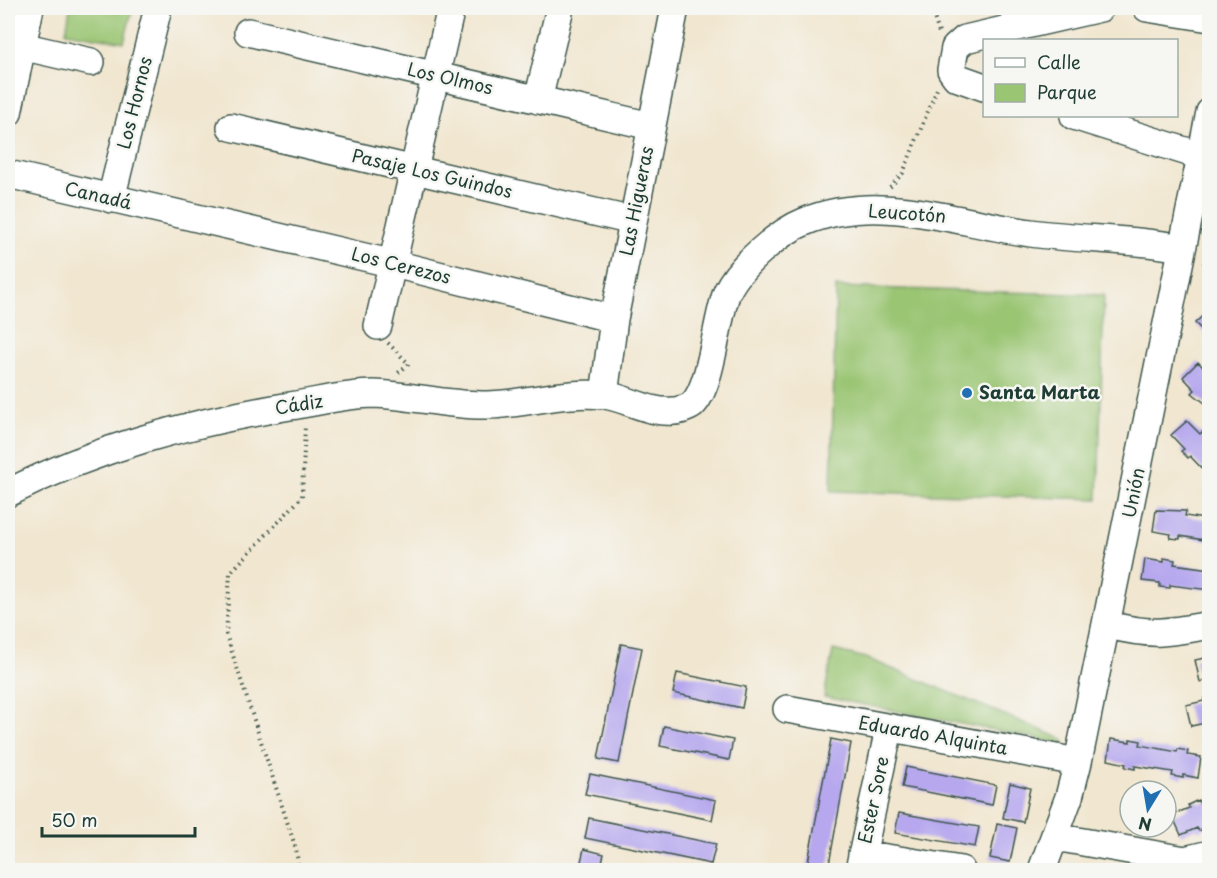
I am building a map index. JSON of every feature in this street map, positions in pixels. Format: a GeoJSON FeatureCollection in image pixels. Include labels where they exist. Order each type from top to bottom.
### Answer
{"type":"FeatureCollection","features":[{"type":"Feature","properties":{"kind":"street"},"geometry":{"type":"LineString","coordinates":[[8,112],[15,45],[30,8]]}},
{"type":"Feature","properties":{"kind":"street","name":"Los Hornos"},"geometry":{"type":"LineString","coordinates":[[111,199],[158,8]]}},
{"type":"Feature","properties":{"kind":"street"},"geometry":{"type":"LineString","coordinates":[[378,326],[390,263],[451,8]]}},
{"type":"Feature","properties":{"kind":"street"},"geometry":{"type":"LineString","coordinates":[[538,100],[560,8]]}},
{"type":"Feature","properties":{"kind":"street","name":"Las Higueras"},"geometry":{"type":"LineString","coordinates":[[603,395],[614,319],[675,8]]}},
{"type":"Feature","properties":{"kind":"street"},"geometry":{"type":"LineString","coordinates":[[993,39],[1100,8]]}},
{"type":"Feature","properties":{"kind":"street"},"geometry":{"type":"LineString","coordinates":[[1148,8],[1209,18]]}},
{"type":"Feature","properties":{"kind":"street","name":"Los Olmos"},"geometry":{"type":"LineString","coordinates":[[248,32],[651,126]]}},
{"type":"Feature","properties":{"kind":"street"},"geometry":{"type":"LineString","coordinates":[[983,42],[958,49],[951,70],[956,77],[983,87]]}},
{"type":"Feature","properties":{"kind":"street"},"geometry":{"type":"LineString","coordinates":[[15,45],[91,62]]}},
{"type":"Feature","properties":{"kind":"street","name":"Unión"},"geometry":{"type":"LineString","coordinates":[[1042,870],[1055,837],[1078,762],[1108,625],[1209,112]]}},
{"type":"Feature","properties":{"kind":"street"},"geometry":{"type":"LineString","coordinates":[[1077,117],[1201,156]]}},
{"type":"Feature","properties":{"kind":"street","name":"Pasaje Los Guindos"},"geometry":{"type":"LineString","coordinates":[[231,127],[633,221]]}},
{"type":"Feature","properties":{"kind":"street","name":"Canadá"},"geometry":{"type":"LineString","coordinates":[[8,174],[188,216]]}},
{"type":"Feature","properties":{"kind":"street","name":"Leucotón"},"geometry":{"type":"LineString","coordinates":[[603,395],[662,412],[677,411],[692,405],[704,384],[728,291],[752,260],[773,241],[803,222],[844,212],[882,208],[950,217],[1030,233],[1154,242],[1182,248]]}},
{"type":"Feature","properties":{"kind":"street","name":"Los Cerezos"},"geometry":{"type":"LineString","coordinates":[[188,216],[614,319]]}},
{"type":"Feature","properties":{"kind":"street","name":"Cádiz"},"geometry":{"type":"LineString","coordinates":[[8,493],[86,458],[163,431],[306,404],[374,394],[438,403],[486,405],[571,395],[603,395]]}},
{"type":"Feature","properties":{"kind":"street"},"geometry":{"type":"LineString","coordinates":[[1108,625],[1141,633],[1160,634],[1209,625]]}},
{"type":"Feature","properties":{"kind":"street","name":"Eduardo Alquinta"},"geometry":{"type":"LineString","coordinates":[[787,709],[1078,762]]}},
{"type":"Feature","properties":{"kind":"street","name":"Ester Sore"},"geometry":{"type":"LineString","coordinates":[[861,862],[889,729]]}},
{"type":"Feature","properties":{"kind":"street"},"geometry":{"type":"LineString","coordinates":[[1055,837],[1185,860],[1209,854]]}},
{"type":"Feature","properties":{"kind":"street"},"geometry":{"type":"LineString","coordinates":[[861,862],[961,870]]}},
{"type":"Feature","properties":{"kind":"path"},"geometry":{"type":"LineString","coordinates":[[882,208],[882,196],[903,173],[931,100],[958,49],[940,37],[931,8]]}},
{"type":"Feature","properties":{"kind":"path"},"geometry":{"type":"LineString","coordinates":[[374,394],[409,364],[379,334],[378,326]]}},
{"type":"Feature","properties":{"kind":"path"},"geometry":{"type":"LineString","coordinates":[[299,870],[296,849],[226,634],[230,573],[302,497],[306,404]]}},
{"type":"Feature","properties":{"kind":"green space"},"geometry":{"type":"Polygon","coordinates":[[[70,8],[133,8],[124,42],[66,32],[70,8]]]}},
{"type":"Feature","properties":{"kind":"green space","name":"Santa Marta"},"geometry":{"type":"Polygon","coordinates":[[[836,287],[1104,295],[1098,499],[831,491],[836,287]]]}},
{"type":"Feature","properties":{"kind":"green space"},"geometry":{"type":"Polygon","coordinates":[[[833,650],[866,658],[1063,739],[1065,744],[824,697],[833,650]]]}},
{"type":"Feature","properties":{"kind":"building"},"geometry":{"type":"Polygon","coordinates":[[[1210,257],[1210,269],[1203,263],[1210,257]]]}},
{"type":"Feature","properties":{"kind":"building"},"geometry":{"type":"Polygon","coordinates":[[[1210,309],[1210,343],[1205,339],[1208,336],[1195,323],[1210,309]]]}},
{"type":"Feature","properties":{"kind":"building"},"geometry":{"type":"Polygon","coordinates":[[[1198,362],[1210,374],[1210,407],[1192,393],[1195,390],[1183,377],[1198,362]]]}},
{"type":"Feature","properties":{"kind":"building"},"geometry":{"type":"Polygon","coordinates":[[[1187,421],[1210,440],[1206,443],[1210,447],[1210,477],[1190,456],[1188,458],[1181,451],[1184,449],[1171,435],[1187,421]]]}},
{"type":"Feature","properties":{"kind":"building"},"geometry":{"type":"Polygon","coordinates":[[[1156,510],[1186,511],[1185,516],[1210,520],[1210,541],[1180,536],[1180,539],[1170,538],[1171,534],[1153,531],[1156,510]]]}},
{"type":"Feature","properties":{"kind":"building"},"geometry":{"type":"Polygon","coordinates":[[[1164,558],[1175,560],[1174,564],[1210,569],[1210,590],[1170,585],[1170,588],[1160,587],[1160,583],[1142,581],[1145,559],[1164,562],[1164,558]]]}},
{"type":"Feature","properties":{"kind":"building"},"geometry":{"type":"Polygon","coordinates":[[[621,644],[642,648],[619,763],[598,759],[621,644]]]}},
{"type":"Feature","properties":{"kind":"building"},"geometry":{"type":"Polygon","coordinates":[[[1210,657],[1210,679],[1200,682],[1195,660],[1210,657]]]}},
{"type":"Feature","properties":{"kind":"building"},"geometry":{"type":"Polygon","coordinates":[[[677,673],[746,687],[742,708],[673,693],[677,673]]]}},
{"type":"Feature","properties":{"kind":"building"},"geometry":{"type":"Polygon","coordinates":[[[1210,697],[1210,722],[1191,726],[1186,705],[1204,701],[1204,698],[1210,697]]]}},
{"type":"Feature","properties":{"kind":"building"},"geometry":{"type":"Polygon","coordinates":[[[664,726],[733,740],[729,760],[660,746],[664,726]]]}},
{"type":"Feature","properties":{"kind":"building"},"geometry":{"type":"Polygon","coordinates":[[[831,739],[851,743],[828,870],[824,870],[807,867],[831,739]]]}},
{"type":"Feature","properties":{"kind":"building"},"geometry":{"type":"Polygon","coordinates":[[[1111,739],[1130,742],[1130,739],[1141,741],[1140,745],[1177,752],[1178,749],[1188,751],[1187,755],[1201,757],[1198,778],[1183,775],[1183,778],[1172,776],[1173,772],[1135,766],[1135,769],[1125,767],[1126,764],[1108,760],[1111,739]]]}},
{"type":"Feature","properties":{"kind":"building"},"geometry":{"type":"Polygon","coordinates":[[[906,767],[996,785],[992,805],[902,787],[906,767]]]}},
{"type":"Feature","properties":{"kind":"building"},"geometry":{"type":"Polygon","coordinates":[[[590,774],[716,800],[712,820],[585,794],[590,774]]]}},
{"type":"Feature","properties":{"kind":"building"},"geometry":{"type":"Polygon","coordinates":[[[1010,783],[1030,788],[1023,822],[1003,818],[1010,783]]]}},
{"type":"Feature","properties":{"kind":"building"},"geometry":{"type":"Polygon","coordinates":[[[1198,800],[1200,804],[1210,800],[1208,827],[1199,831],[1197,828],[1181,835],[1178,828],[1178,813],[1189,808],[1188,805],[1198,800]]]}},
{"type":"Feature","properties":{"kind":"building"},"geometry":{"type":"Polygon","coordinates":[[[899,813],[979,827],[975,847],[895,833],[899,813]]]}},
{"type":"Feature","properties":{"kind":"building"},"geometry":{"type":"Polygon","coordinates":[[[589,818],[716,844],[711,864],[585,838],[589,818]]]}},
{"type":"Feature","properties":{"kind":"building"},"geometry":{"type":"Polygon","coordinates":[[[997,824],[1017,828],[1010,862],[990,858],[997,824]]]}},
{"type":"Feature","properties":{"kind":"building"},"geometry":{"type":"Polygon","coordinates":[[[584,849],[604,854],[600,870],[579,870],[584,849]]]}},
{"type":"Feature","properties":{"kind":"place","name":"Santa Marta"},"geometry":{"type":"Point","coordinates":[967,393]}}]}
